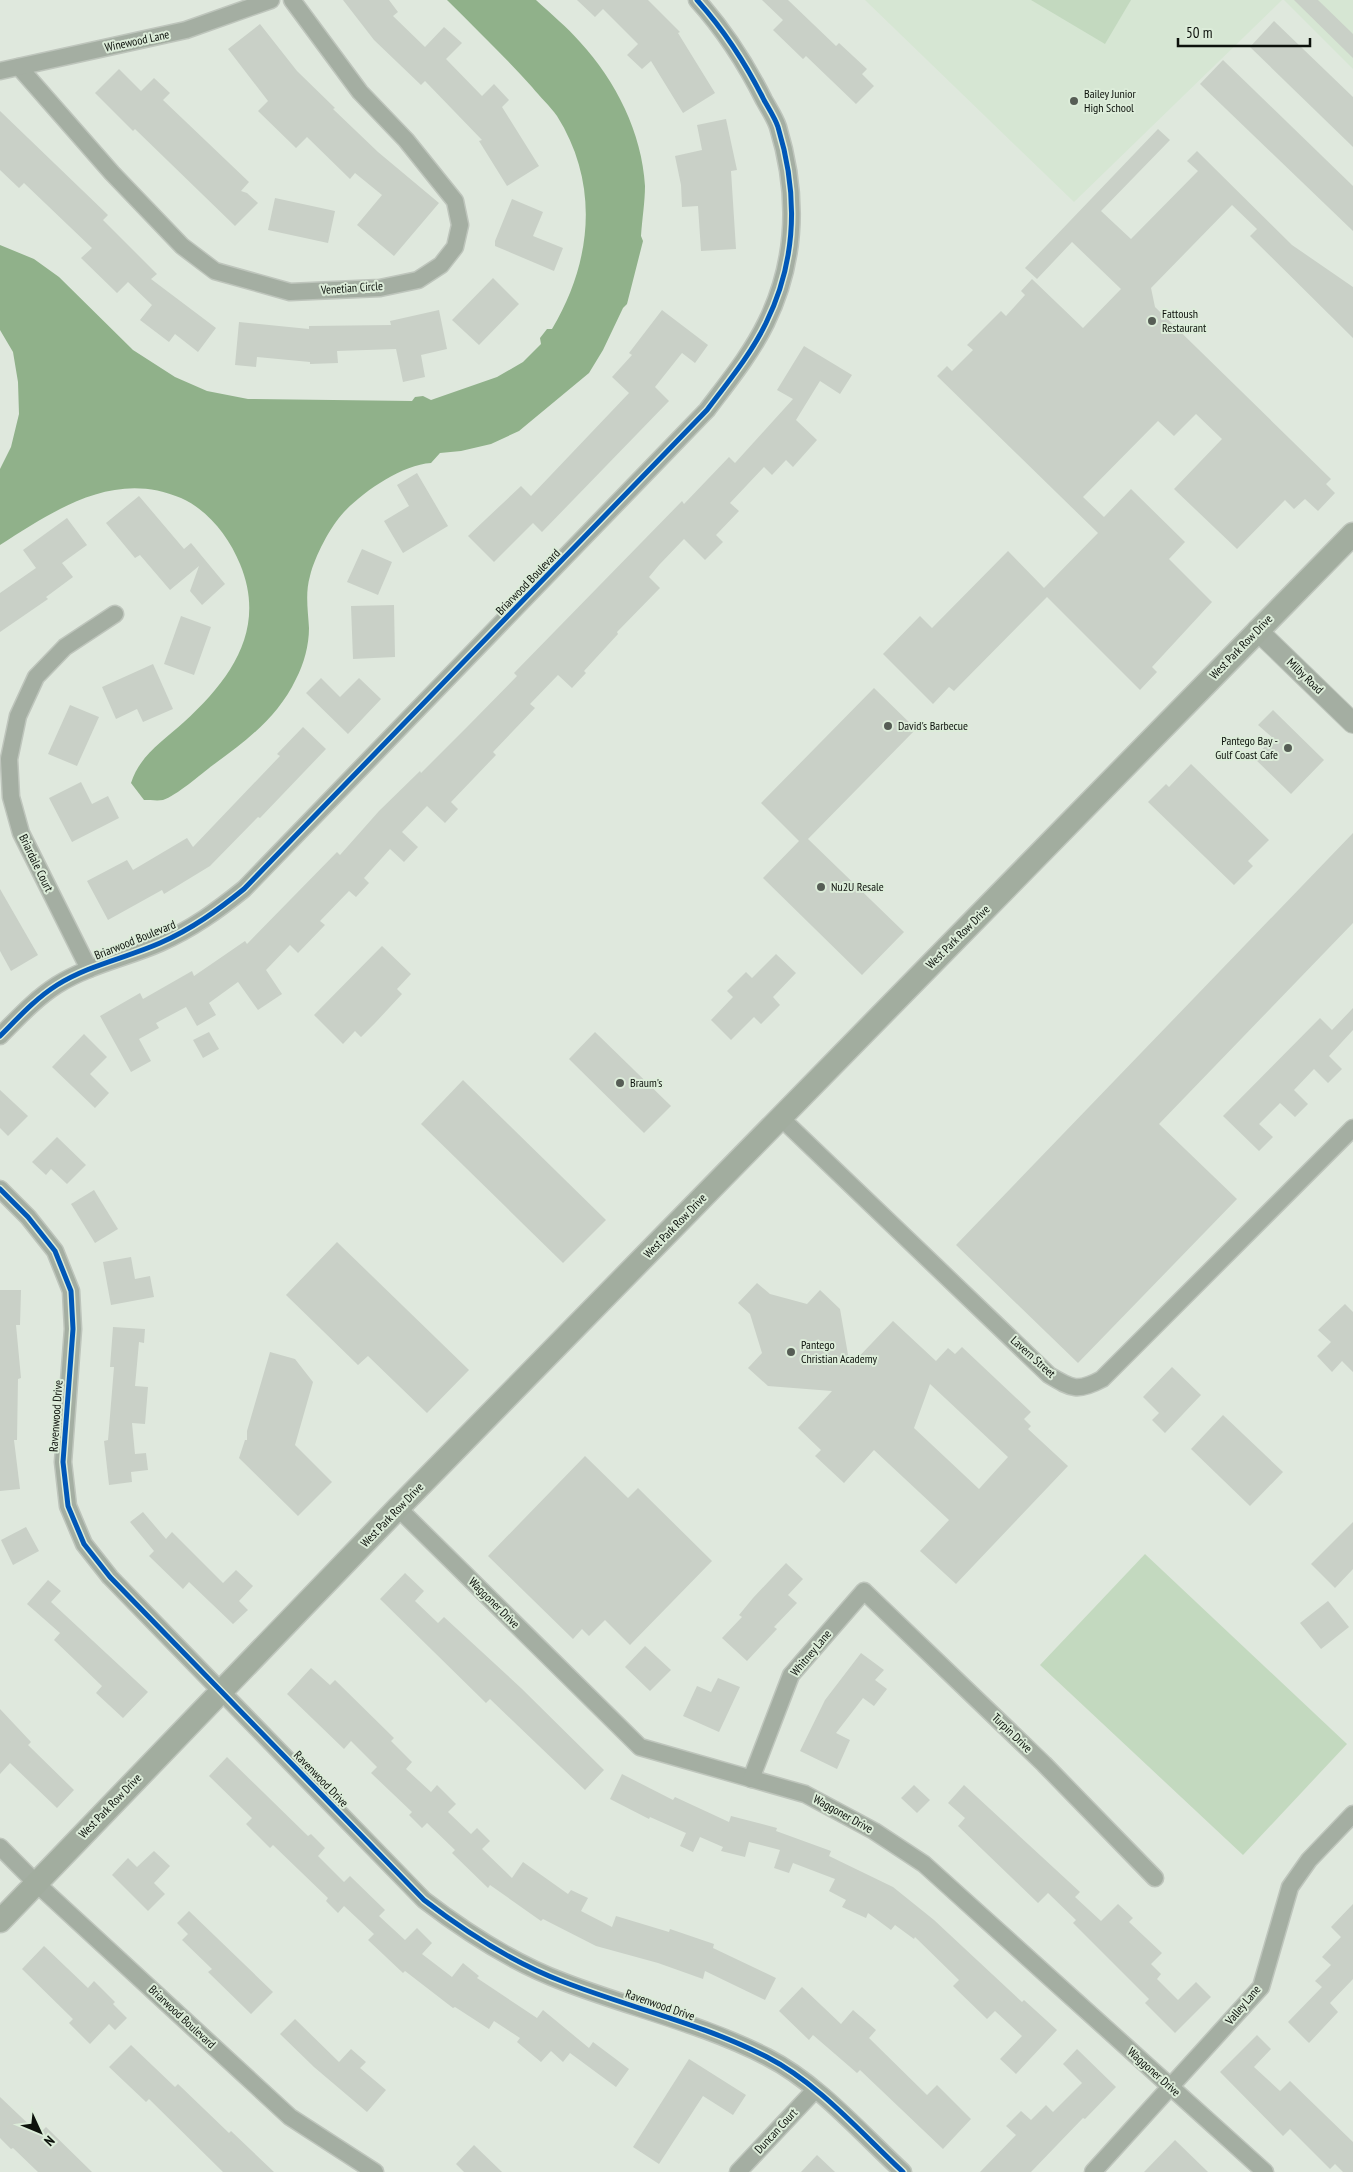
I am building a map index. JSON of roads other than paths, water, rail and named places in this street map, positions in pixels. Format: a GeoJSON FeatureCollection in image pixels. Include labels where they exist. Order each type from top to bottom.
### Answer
{"type":"FeatureCollection","features":[{"type":"Feature","properties":{"kind":"main road","name":"West Park Row Drive"},"geometry":{"type":"LineString","coordinates":[[0,1921],[398,1508],[1353,534]]}},
{"type":"Feature","properties":{"kind":"street","name":"Winewood Lane"},"geometry":{"type":"LineString","coordinates":[[0,71],[186,30],[271,0]]}},
{"type":"Feature","properties":{"kind":"street","name":"Venetian Circle"},"geometry":{"type":"LineString","coordinates":[[19,67],[112,172],[182,246],[215,271],[290,292],[380,288],[418,280],[441,265],[455,247],[460,225],[455,201],[406,140],[360,92],[292,0]]}},
{"type":"Feature","properties":{"kind":"street","name":"Briarwood Boulevard"},"geometry":{"type":"LineString","coordinates":[[0,1036],[40,997],[59,984],[89,969],[169,938],[202,921],[244,889],[707,410],[742,364],[766,323],[780,289],[791,242],[790,189],[777,126],[751,73],[714,20],[697,0]]}},
{"type":"Feature","properties":{"kind":"street","name":"Briardale Court"},"geometry":{"type":"LineString","coordinates":[[89,969],[21,833],[11,797],[8,759],[18,716],[36,677],[66,646],[115,614]]}},
{"type":"Feature","properties":{"kind":"street","name":"Milby Road"},"geometry":{"type":"LineString","coordinates":[[1257,630],[1353,723]]}},
{"type":"Feature","properties":{"kind":"street","name":"Lavern Street"},"geometry":{"type":"LineString","coordinates":[[781,1118],[1049,1375],[1067,1386],[1085,1388],[1102,1379],[1353,1128]]}},
{"type":"Feature","properties":{"kind":"street","name":"Ravenwood Drive"},"geometry":{"type":"LineString","coordinates":[[0,1189],[28,1217],[54,1251],[70,1291],[73,1328],[62,1462],[68,1506],[84,1544],[110,1577],[424,1900],[453,1922],[502,1953],[562,1982],[725,2038],[768,2058],[815,2090],[903,2172]]}},
{"type":"Feature","properties":{"kind":"street","name":"Waggoner Drive"},"geometry":{"type":"LineString","coordinates":[[398,1508],[640,1747],[805,1794],[874,1831],[924,1864],[1265,2172]]}},
{"type":"Feature","properties":{"kind":"street","name":"Whitney Lane"},"geometry":{"type":"LineString","coordinates":[[751,1779],[791,1675],[864,1591]]}},
{"type":"Feature","properties":{"kind":"street","name":"Turpin Drive"},"geometry":{"type":"LineString","coordinates":[[864,1591],[1044,1764],[1155,1878]]}},
{"type":"Feature","properties":{"kind":"street","name":"Valley Lane"},"geometry":{"type":"LineString","coordinates":[[1093,2172],[1261,1987],[1290,1887],[1309,1860],[1353,1814]]}},
{"type":"Feature","properties":{"kind":"street","name":"Briarwood Boulevard"},"geometry":{"type":"LineString","coordinates":[[0,1847],[36,1883],[290,2117],[376,2172]]}},
{"type":"Feature","properties":{"kind":"street","name":"Duncan Court"},"geometry":{"type":"LineString","coordinates":[[738,2172],[815,2090]]}},
{"type":"Feature","properties":{"kind":"place","name":"Bailey Junior High School"},"geometry":{"type":"Point","coordinates":[1074,101]}},
{"type":"Feature","properties":{"kind":"place","name":"Fattoush Restaurant"},"geometry":{"type":"Point","coordinates":[1152,321]}},
{"type":"Feature","properties":{"kind":"place","name":"David's Barbecue"},"geometry":{"type":"Point","coordinates":[888,726]}},
{"type":"Feature","properties":{"kind":"place","name":"Pantego Bay - Gulf Coast Cafe"},"geometry":{"type":"Point","coordinates":[1288,748]}},
{"type":"Feature","properties":{"kind":"place","name":"Nu2U Resale"},"geometry":{"type":"Point","coordinates":[821,887]}},
{"type":"Feature","properties":{"kind":"place","name":"Braum's"},"geometry":{"type":"Point","coordinates":[620,1083]}},
{"type":"Feature","properties":{"kind":"place","name":"Pantego Christian Academy"},"geometry":{"type":"Point","coordinates":[791,1352]}}]}
